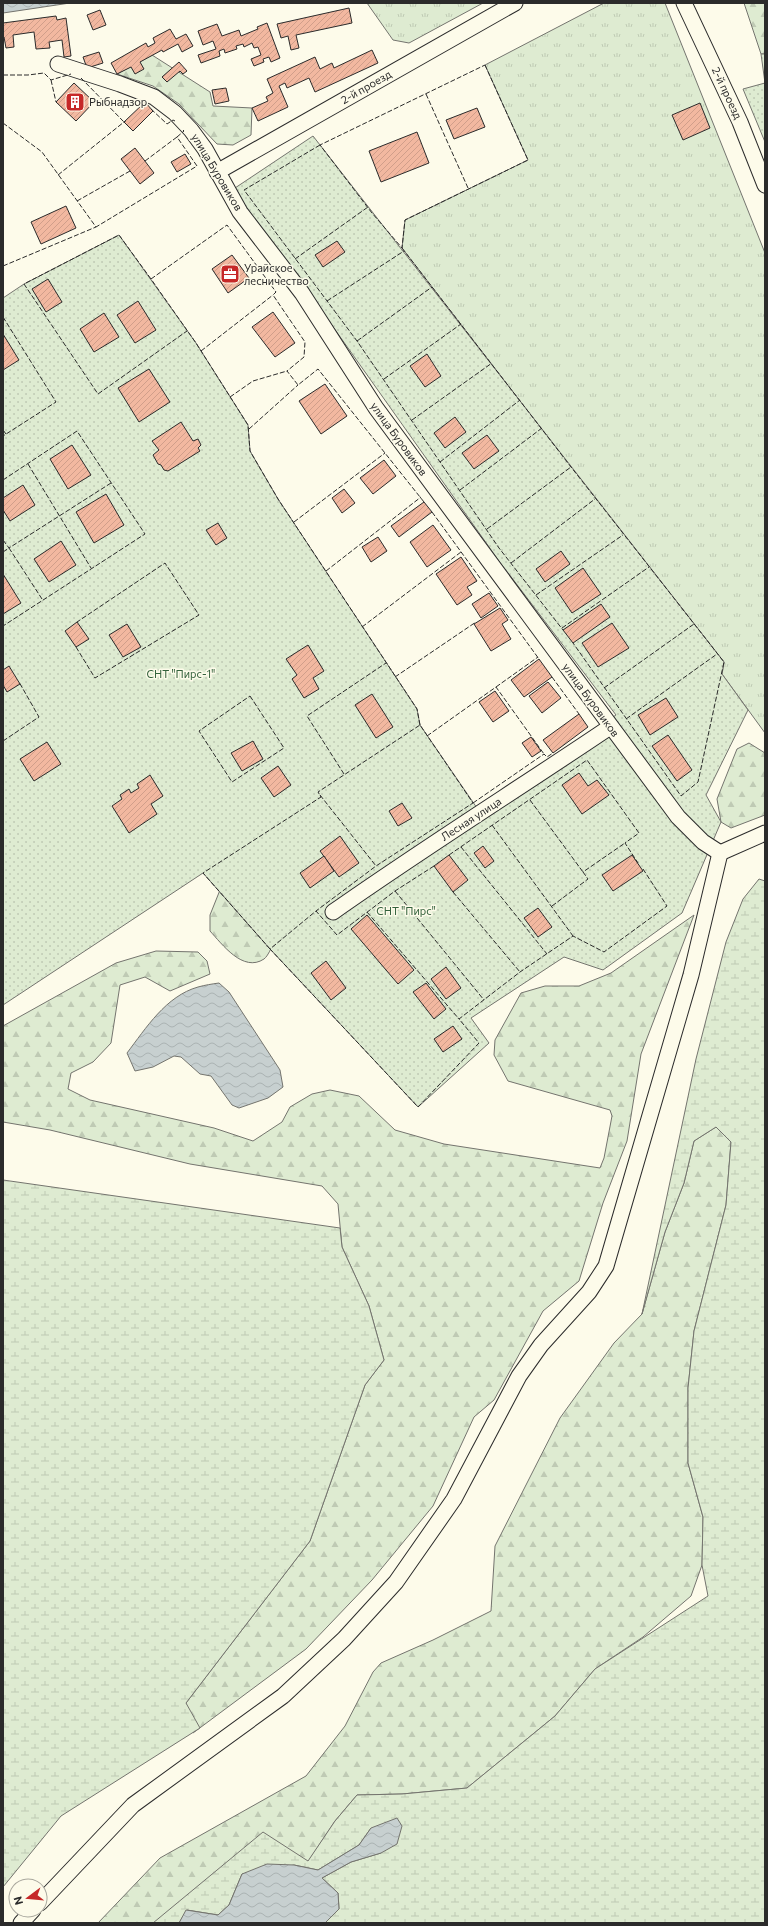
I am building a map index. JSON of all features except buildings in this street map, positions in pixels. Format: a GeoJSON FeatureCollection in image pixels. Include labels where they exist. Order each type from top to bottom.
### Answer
{"type":"FeatureCollection","features":[{"type":"Feature","properties":{"kind":"street","name":"2-й проезд"},"geometry":{"type":"LineString","coordinates":[[217,172],[515,3]]}},
{"type":"Feature","properties":{"kind":"street","name":"2-й проезд"},"geometry":{"type":"LineString","coordinates":[[684,3],[740,122],[765,184]]}},
{"type":"Feature","properties":{"kind":"street","name":"улица Буровиков"},"geometry":{"type":"LineString","coordinates":[[58,64],[120,84],[154,97],[175,113],[191,130],[205,149],[240,212],[302,293],[376,408],[610,727],[678,817],[703,842],[720,854]]}},
{"type":"Feature","properties":{"kind":"street","name":"Лесная улица"},"geometry":{"type":"LineString","coordinates":[[333,912],[398,866],[487,810],[610,727]]}},
{"type":"Feature","properties":{"kind":"street"},"geometry":{"type":"LineString","coordinates":[[48,1895],[133,1805],[283,1696],[344,1639],[390,1588],[454,1499],[519,1376],[541,1345],[589,1292],[606,1266],[691,975],[720,854],[765,833]]}},
{"type":"Feature","properties":{"kind":"green space"},"geometry":{"type":"Polygon","coordinates":[[[367,3],[483,3],[409,43],[393,40],[367,3]]]}},
{"type":"Feature","properties":{"kind":"green space"},"geometry":{"type":"Polygon","coordinates":[[[604,3],[665,3],[765,253],[765,733],[722,674],[724,662],[402,248],[405,220],[528,160],[485,65],[604,3]]]}},
{"type":"Feature","properties":{"kind":"green space"},"geometry":{"type":"Polygon","coordinates":[[[744,3],[765,3],[765,54],[761,54],[744,3]]]}},
{"type":"Feature","properties":{"kind":"green space"},"geometry":{"type":"Polygon","coordinates":[[[761,54],[765,54],[765,83],[761,54]]]}},
{"type":"Feature","properties":{"kind":"green space"},"geometry":{"type":"Polygon","coordinates":[[[152,55],[210,92],[213,106],[252,108],[251,135],[233,145],[217,144],[179,104],[153,86],[117,74],[152,55]]]}},
{"type":"Feature","properties":{"kind":"green space"},"geometry":{"type":"Polygon","coordinates":[[[765,83],[765,142],[743,89],[765,83]]]}},
{"type":"Feature","properties":{"kind":"green space"},"geometry":{"type":"Polygon","coordinates":[[[313,136],[724,662],[722,674],[748,710],[706,795],[721,822],[682,913],[603,970],[564,957],[471,1018],[489,1043],[418,1107],[270,949],[203,873],[3,1005],[3,298],[24,284],[119,235],[196,343],[248,425],[250,451],[278,499],[417,709],[420,725],[477,808],[616,715],[499,561],[309,293],[232,190],[313,136]]]}},
{"type":"Feature","properties":{"kind":"green space"},"geometry":{"type":"Polygon","coordinates":[[[749,743],[765,753],[765,815],[731,828],[721,822],[717,799],[737,749],[749,743]]]}},
{"type":"Feature","properties":{"kind":"green space"},"geometry":{"type":"Polygon","coordinates":[[[759,879],[765,881],[765,1923],[325,1923],[339,1909],[338,1893],[322,1878],[351,1862],[381,1853],[371,1828],[359,1845],[318,1870],[294,1865],[242,1874],[229,1905],[218,1915],[187,1910],[179,1923],[153,1923],[263,1832],[308,1861],[335,1821],[357,1795],[402,1794],[467,1788],[555,1716],[595,1669],[708,1596],[702,1565],[703,1517],[688,1463],[688,1388],[694,1331],[726,1205],[731,1142],[716,1127],[694,1141],[684,1183],[665,1232],[642,1314],[696,1059],[726,942],[743,899],[759,879]]]}},
{"type":"Feature","properties":{"kind":"green space"},"geometry":{"type":"Polygon","coordinates":[[[220,890],[274,943],[264,959],[256,962],[241,960],[227,949],[210,931],[210,915],[220,890]]]}},
{"type":"Feature","properties":{"kind":"green space"},"geometry":{"type":"Polygon","coordinates":[[[694,915],[641,1054],[627,1141],[603,1203],[579,1281],[543,1311],[494,1400],[474,1417],[433,1506],[372,1580],[306,1649],[193,1733],[186,1703],[310,1541],[365,1385],[384,1360],[369,1306],[342,1247],[338,1204],[322,1186],[190,1164],[50,1130],[3,1122],[3,1026],[116,963],[156,951],[198,952],[207,961],[210,974],[170,991],[145,977],[120,985],[111,1043],[93,1062],[71,1073],[68,1089],[90,1100],[214,1128],[253,1141],[282,1122],[290,1107],[312,1094],[330,1090],[359,1096],[395,1130],[444,1144],[600,1168],[604,1158],[612,1116],[610,1110],[508,1081],[494,1055],[495,1040],[521,993],[545,986],[579,986],[611,973],[694,915]]]}},
{"type":"Feature","properties":{"kind":"green space"},"geometry":{"type":"Polygon","coordinates":[[[716,1127],[731,1142],[726,1205],[694,1331],[688,1388],[688,1463],[703,1517],[702,1565],[691,1596],[643,1637],[595,1669],[555,1716],[467,1788],[402,1794],[357,1795],[335,1821],[308,1862],[162,1923],[98,1923],[160,1858],[306,1776],[345,1726],[373,1672],[381,1663],[433,1640],[491,1611],[495,1546],[560,1418],[614,1343],[642,1314],[665,1232],[684,1183],[694,1141],[716,1127]]]}},
{"type":"Feature","properties":{"kind":"green space"},"geometry":{"type":"Polygon","coordinates":[[[3,1180],[340,1228],[342,1247],[369,1306],[384,1360],[365,1385],[310,1541],[186,1703],[200,1728],[61,1816],[10,1878],[8,1878],[8,1881],[3,1887],[3,1180]]]}},
{"type":"Feature","properties":{"kind":"water"},"geometry":{"type":"Polygon","coordinates":[[[3,3],[70,3],[3,13],[3,3]]]}},
{"type":"Feature","properties":{"kind":"water"},"geometry":{"type":"Polygon","coordinates":[[[219,983],[229,992],[280,1070],[283,1087],[268,1098],[239,1108],[232,1105],[211,1076],[200,1074],[181,1057],[174,1056],[153,1067],[135,1071],[127,1053],[149,1024],[166,1005],[187,991],[206,985],[219,983]]]}},
{"type":"Feature","properties":{"kind":"water"},"geometry":{"type":"Polygon","coordinates":[[[397,1818],[402,1826],[397,1844],[381,1853],[351,1862],[322,1878],[338,1893],[339,1909],[325,1923],[179,1923],[186,1910],[218,1915],[229,1905],[242,1874],[267,1864],[294,1865],[318,1870],[359,1845],[371,1828],[397,1818]]]}},
{"type":"Feature","properties":{"kind":"fence"},"geometry":{"type":"LineString","coordinates":[[485,65],[528,160],[405,220],[402,248],[372,213],[320,145],[485,65]]}},
{"type":"Feature","properties":{"kind":"fence"},"geometry":{"type":"LineString","coordinates":[[3,75],[28,75],[44,73],[51,80],[71,74]]}},
{"type":"Feature","properties":{"kind":"fence"},"geometry":{"type":"LineString","coordinates":[[81,78],[124,122],[126,121]]}},
{"type":"Feature","properties":{"kind":"fence"},"geometry":{"type":"LineString","coordinates":[[51,80],[56,102]]}},
{"type":"Feature","properties":{"kind":"fence"},"geometry":{"type":"LineString","coordinates":[[426,94],[468,188]]}},
{"type":"Feature","properties":{"kind":"fence"},"geometry":{"type":"LineString","coordinates":[[151,109],[167,124],[173,120],[175,121]]}},
{"type":"Feature","properties":{"kind":"fence"},"geometry":{"type":"LineString","coordinates":[[58,175],[124,122]]}},
{"type":"Feature","properties":{"kind":"fence"},"geometry":{"type":"LineString","coordinates":[[3,123],[42,152],[96,227],[197,166],[177,137],[184,131],[183,130]]}},
{"type":"Feature","properties":{"kind":"fence"},"geometry":{"type":"LineString","coordinates":[[145,161],[177,137]]}},
{"type":"Feature","properties":{"kind":"fence"},"geometry":{"type":"LineString","coordinates":[[320,145],[244,190],[357,341],[499,548],[563,630]]}},
{"type":"Feature","properties":{"kind":"fence"},"geometry":{"type":"LineString","coordinates":[[77,201],[130,171]]}},
{"type":"Feature","properties":{"kind":"fence"},"geometry":{"type":"LineString","coordinates":[[295,259],[368,207]]}},
{"type":"Feature","properties":{"kind":"fence"},"geometry":{"type":"LineString","coordinates":[[420,725],[417,709],[278,499],[250,451],[248,425],[196,343],[151,279],[227,225],[276,292],[273,295],[305,342],[304,357],[287,371],[298,385],[318,369],[424,502]]}},
{"type":"Feature","properties":{"kind":"fence"},"geometry":{"type":"LineString","coordinates":[[3,266],[96,227]]}},
{"type":"Feature","properties":{"kind":"fence"},"geometry":{"type":"LineString","coordinates":[[151,279],[119,235],[24,284],[98,394],[187,331]]}},
{"type":"Feature","properties":{"kind":"fence"},"geometry":{"type":"LineString","coordinates":[[402,248],[724,662],[698,782],[681,796],[573,643]]}},
{"type":"Feature","properties":{"kind":"fence"},"geometry":{"type":"LineString","coordinates":[[327,301],[404,251]]}},
{"type":"Feature","properties":{"kind":"fence"},"geometry":{"type":"LineString","coordinates":[[357,341],[432,287]]}},
{"type":"Feature","properties":{"kind":"fence"},"geometry":{"type":"LineString","coordinates":[[201,351],[273,295]]}},
{"type":"Feature","properties":{"kind":"fence"},"geometry":{"type":"LineString","coordinates":[[3,317],[56,402],[3,436]]}},
{"type":"Feature","properties":{"kind":"fence"},"geometry":{"type":"LineString","coordinates":[[384,379],[461,324]]}},
{"type":"Feature","properties":{"kind":"fence"},"geometry":{"type":"LineString","coordinates":[[412,420],[492,363]]}},
{"type":"Feature","properties":{"kind":"fence"},"geometry":{"type":"LineString","coordinates":[[230,397],[253,381],[287,371]]}},
{"type":"Feature","properties":{"kind":"fence"},"geometry":{"type":"LineString","coordinates":[[249,429],[298,385]]}},
{"type":"Feature","properties":{"kind":"fence"},"geometry":{"type":"LineString","coordinates":[[440,462],[520,400]]}},
{"type":"Feature","properties":{"kind":"fence"},"geometry":{"type":"LineString","coordinates":[[460,490],[542,428]]}},
{"type":"Feature","properties":{"kind":"fence"},"geometry":{"type":"LineString","coordinates":[[3,430],[6,434]]}},
{"type":"Feature","properties":{"kind":"fence"},"geometry":{"type":"LineString","coordinates":[[3,480],[77,431],[145,534],[3,626]]}},
{"type":"Feature","properties":{"kind":"fence"},"geometry":{"type":"LineString","coordinates":[[294,522],[385,453]]}},
{"type":"Feature","properties":{"kind":"fence"},"geometry":{"type":"LineString","coordinates":[[28,464],[91,568]]}},
{"type":"Feature","properties":{"kind":"fence"},"geometry":{"type":"LineString","coordinates":[[487,529],[571,467]]}},
{"type":"Feature","properties":{"kind":"fence"},"geometry":{"type":"LineString","coordinates":[[3,540],[9,548],[111,483]]}},
{"type":"Feature","properties":{"kind":"fence"},"geometry":{"type":"LineString","coordinates":[[326,571],[421,497]]}},
{"type":"Feature","properties":{"kind":"fence"},"geometry":{"type":"LineString","coordinates":[[511,563],[595,499]]}},
{"type":"Feature","properties":{"kind":"fence"},"geometry":{"type":"LineString","coordinates":[[432,512],[539,659]]}},
{"type":"Feature","properties":{"kind":"fence"},"geometry":{"type":"LineString","coordinates":[[536,595],[623,535]]}},
{"type":"Feature","properties":{"kind":"fence"},"geometry":{"type":"LineString","coordinates":[[3,552],[9,548],[42,599]]}},
{"type":"Feature","properties":{"kind":"fence"},"geometry":{"type":"LineString","coordinates":[[362,627],[461,552]]}},
{"type":"Feature","properties":{"kind":"fence"},"geometry":{"type":"LineString","coordinates":[[76,647],[95,678],[199,615],[165,563],[77,622]]}},
{"type":"Feature","properties":{"kind":"fence"},"geometry":{"type":"LineString","coordinates":[[562,628],[649,567]]}},
{"type":"Feature","properties":{"kind":"fence"},"geometry":{"type":"LineString","coordinates":[[395,677],[476,622]]}},
{"type":"Feature","properties":{"kind":"fence"},"geometry":{"type":"LineString","coordinates":[[604,688],[694,624]]}},
{"type":"Feature","properties":{"kind":"fence"},"geometry":{"type":"LineString","coordinates":[[626,719],[717,654]]}},
{"type":"Feature","properties":{"kind":"fence"},"geometry":{"type":"LineString","coordinates":[[496,687],[538,657]]}},
{"type":"Feature","properties":{"kind":"fence"},"geometry":{"type":"LineString","coordinates":[[344,774],[307,716],[386,663]]}},
{"type":"Feature","properties":{"kind":"fence"},"geometry":{"type":"LineString","coordinates":[[552,677],[579,714]]}},
{"type":"Feature","properties":{"kind":"fence"},"geometry":{"type":"LineString","coordinates":[[3,741],[39,717],[19,682]]}},
{"type":"Feature","properties":{"kind":"fence"},"geometry":{"type":"LineString","coordinates":[[427,736],[496,687],[544,754]]}},
{"type":"Feature","properties":{"kind":"fence"},"geometry":{"type":"LineString","coordinates":[[250,696],[284,748],[232,782],[199,731],[250,696]]}},
{"type":"Feature","properties":{"kind":"fence"},"geometry":{"type":"LineString","coordinates":[[270,949],[203,873],[321,797],[318,792],[420,725],[473,803],[376,866],[316,911]]}},
{"type":"Feature","properties":{"kind":"fence"},"geometry":{"type":"LineString","coordinates":[[473,803],[544,754],[547,757],[553,753]]}},
{"type":"Feature","properties":{"kind":"fence"},"geometry":{"type":"LineString","coordinates":[[449,855],[587,760],[639,833],[625,843],[638,863]]}},
{"type":"Feature","properties":{"kind":"fence"},"geometry":{"type":"LineString","coordinates":[[320,795],[376,866]]}},
{"type":"Feature","properties":{"kind":"fence"},"geometry":{"type":"LineString","coordinates":[[530,800],[583,872]]}},
{"type":"Feature","properties":{"kind":"fence"},"geometry":{"type":"LineString","coordinates":[[492,825],[573,936]]}},
{"type":"Feature","properties":{"kind":"fence"},"geometry":{"type":"LineString","coordinates":[[552,906],[588,879],[583,872],[625,843]]}},
{"type":"Feature","properties":{"kind":"fence"},"geometry":{"type":"LineString","coordinates":[[461,847],[547,954]]}},
{"type":"Feature","properties":{"kind":"fence"},"geometry":{"type":"LineString","coordinates":[[434,866],[395,891],[337,935],[316,911],[270,949],[418,1107],[479,1043],[459,1019],[520,972],[573,936],[604,952],[667,906],[643,869]]}},
{"type":"Feature","properties":{"kind":"fence"},"geometry":{"type":"LineString","coordinates":[[395,891],[484,1000]]}},
{"type":"Feature","properties":{"kind":"fence"},"geometry":{"type":"LineString","coordinates":[[453,892],[520,972]]}},
{"type":"Feature","properties":{"kind":"fence"},"geometry":{"type":"LineString","coordinates":[[367,912],[459,1019]]}},
{"type":"Feature","properties":{"kind":"place","name":"Рыбнадзор"},"geometry":{"type":"Point","coordinates":[75,102]}},
{"type":"Feature","properties":{"kind":"place","name":"Урайское лесничество"},"geometry":{"type":"Point","coordinates":[230,274]}},
{"type":"Feature","properties":{"kind":"park label","name":"СНТ \"Пирс-1\""},"geometry":{"type":"Point","coordinates":[181,674]}},
{"type":"Feature","properties":{"kind":"park label","name":"СНТ \"Пирс\""},"geometry":{"type":"Point","coordinates":[406,911]}}]}
